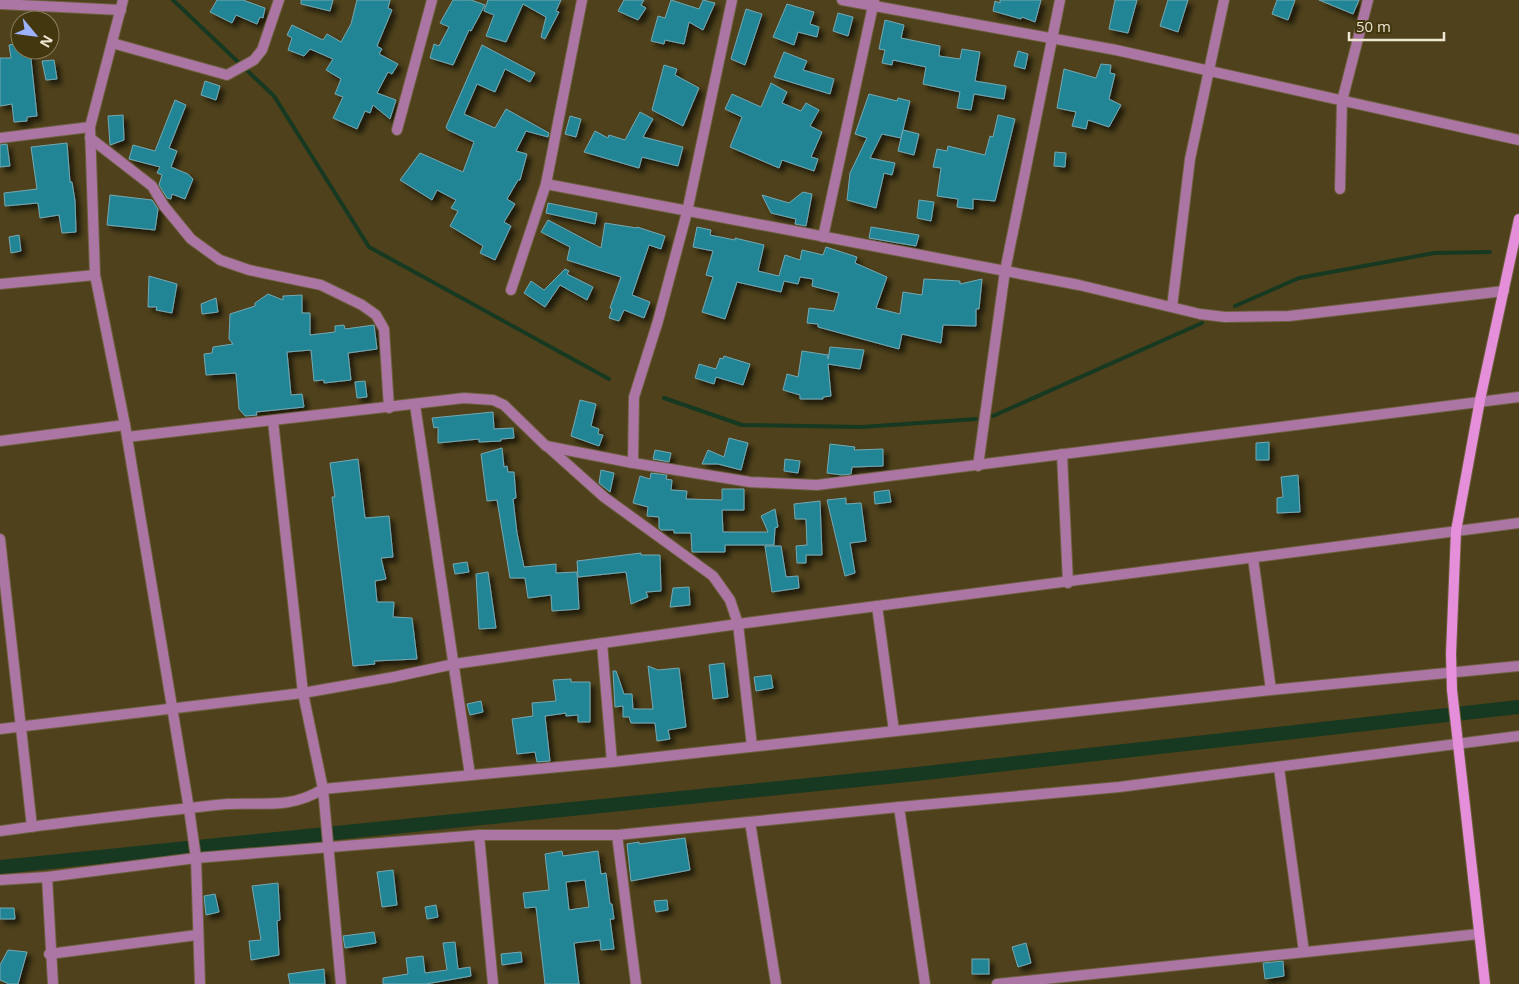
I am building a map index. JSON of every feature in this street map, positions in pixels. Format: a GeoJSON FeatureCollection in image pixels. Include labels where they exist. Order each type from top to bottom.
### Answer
{"type":"FeatureCollection","features":[{"type":"Feature","properties":{"kind":"street"},"geometry":{"type":"LineString","coordinates":[[112,43],[227,75],[254,60],[262,50],[279,0]]}},
{"type":"Feature","properties":{"kind":"street"},"geometry":{"type":"LineString","coordinates":[[397,130],[432,0]]}},
{"type":"Feature","properties":{"kind":"street"},"geometry":{"type":"LineString","coordinates":[[511,290],[546,184],[582,0]]}},
{"type":"Feature","properties":{"kind":"street"},"geometry":{"type":"LineString","coordinates":[[633,463],[634,397],[658,321],[688,212],[732,0]]}},
{"type":"Feature","properties":{"kind":"street"},"geometry":{"type":"LineString","coordinates":[[842,0],[874,3],[1208,69],[1519,140]]}},
{"type":"Feature","properties":{"kind":"street"},"geometry":{"type":"LineString","coordinates":[[978,466],[1005,271],[1060,0]]}},
{"type":"Feature","properties":{"kind":"street"},"geometry":{"type":"LineString","coordinates":[[1172,307],[1190,159],[1224,0]]}},
{"type":"Feature","properties":{"kind":"street"},"geometry":{"type":"LineString","coordinates":[[1340,189],[1342,101],[1368,0]]}},
{"type":"Feature","properties":{"kind":"street"},"geometry":{"type":"LineString","coordinates":[[822,237],[874,3]]}},
{"type":"Feature","properties":{"kind":"street"},"geometry":{"type":"LineString","coordinates":[[0,4],[122,5],[90,132],[95,275],[124,425],[189,809],[196,858],[200,984]]}},
{"type":"Feature","properties":{"kind":"street"},"geometry":{"type":"LineString","coordinates":[[0,138],[90,132],[152,186],[164,206],[191,239],[220,260],[249,270],[322,285],[362,304],[376,315],[384,330],[389,408]]}},
{"type":"Feature","properties":{"kind":"street"},"geometry":{"type":"LineString","coordinates":[[546,184],[1079,285],[1200,314],[1225,317],[1289,316],[1504,292]]}},
{"type":"Feature","properties":{"kind":"street"},"geometry":{"type":"LineString","coordinates":[[1485,984],[1452,690],[1456,531],[1480,400],[1519,219]]}},
{"type":"Feature","properties":{"kind":"street"},"geometry":{"type":"LineString","coordinates":[[0,284],[95,275]]}},
{"type":"Feature","properties":{"kind":"street"},"geometry":{"type":"LineString","coordinates":[[546,446],[633,463],[750,482],[817,486],[1480,400],[1519,397]]}},
{"type":"Feature","properties":{"kind":"street"},"geometry":{"type":"LineString","coordinates":[[126,437],[464,398],[493,400],[504,404],[546,446],[604,497],[713,576],[730,600],[738,624],[752,746]]}},
{"type":"Feature","properties":{"kind":"street"},"geometry":{"type":"LineString","coordinates":[[415,405],[470,775]]}},
{"type":"Feature","properties":{"kind":"street"},"geometry":{"type":"LineString","coordinates":[[273,420],[303,692],[323,789],[341,984]]}},
{"type":"Feature","properties":{"kind":"street"},"geometry":{"type":"LineString","coordinates":[[0,441],[124,425]]}},
{"type":"Feature","properties":{"kind":"street"},"geometry":{"type":"LineString","coordinates":[[1062,454],[1068,582]]}},
{"type":"Feature","properties":{"kind":"street"},"geometry":{"type":"LineString","coordinates":[[0,729],[173,710],[303,692],[394,677],[454,664],[738,624],[1519,523]]}},
{"type":"Feature","properties":{"kind":"street"},"geometry":{"type":"LineString","coordinates":[[0,539],[32,827]]}},
{"type":"Feature","properties":{"kind":"street"},"geometry":{"type":"LineString","coordinates":[[1253,558],[1271,690]]}},
{"type":"Feature","properties":{"kind":"street"},"geometry":{"type":"LineString","coordinates":[[877,606],[894,731]]}},
{"type":"Feature","properties":{"kind":"street"},"geometry":{"type":"LineString","coordinates":[[602,643],[612,762]]}},
{"type":"Feature","properties":{"kind":"street"},"geometry":{"type":"LineString","coordinates":[[0,831],[218,804],[248,805],[295,801],[309,798],[323,789],[612,762],[1271,690],[1519,666]]}},
{"type":"Feature","properties":{"kind":"street"},"geometry":{"type":"LineString","coordinates":[[0,880],[47,877],[196,858],[479,835],[617,835],[1119,787],[1519,736]]}},
{"type":"Feature","properties":{"kind":"street"},"geometry":{"type":"LineString","coordinates":[[1279,768],[1304,952]]}},
{"type":"Feature","properties":{"kind":"street"},"geometry":{"type":"LineString","coordinates":[[899,807],[925,984]]}},
{"type":"Feature","properties":{"kind":"street"},"geometry":{"type":"LineString","coordinates":[[750,822],[776,984]]}},
{"type":"Feature","properties":{"kind":"street"},"geometry":{"type":"LineString","coordinates":[[479,835],[493,984]]}},
{"type":"Feature","properties":{"kind":"street"},"geometry":{"type":"LineString","coordinates":[[617,835],[636,984]]}},
{"type":"Feature","properties":{"kind":"street"},"geometry":{"type":"LineString","coordinates":[[47,877],[53,984]]}},
{"type":"Feature","properties":{"kind":"street"},"geometry":{"type":"LineString","coordinates":[[997,984],[1479,934]]}},
{"type":"Feature","properties":{"kind":"street"},"geometry":{"type":"LineString","coordinates":[[50,954],[197,936]]}},
{"type":"Feature","properties":{"kind":"building"},"geometry":{"type":"Polygon","coordinates":[[[217,0],[243,0],[265,8],[263,18],[260,17],[257,24],[236,15],[232,23],[210,12],[217,0]]]}},
{"type":"Feature","properties":{"kind":"building"},"geometry":{"type":"Polygon","coordinates":[[[301,0],[333,0],[330,11],[301,4],[301,0]]]}},
{"type":"Feature","properties":{"kind":"building"},"geometry":{"type":"Polygon","coordinates":[[[357,0],[390,0],[388,8],[392,10],[377,46],[382,49],[379,54],[398,64],[392,74],[388,72],[377,93],[396,100],[390,119],[373,105],[370,113],[365,111],[357,129],[333,118],[343,97],[335,94],[341,79],[326,70],[333,59],[310,49],[304,56],[288,50],[292,38],[287,35],[292,25],[323,40],[327,34],[341,42],[351,24],[357,0]]]}},
{"type":"Feature","properties":{"kind":"building"},"geometry":{"type":"Polygon","coordinates":[[[453,0],[471,0],[485,5],[471,31],[469,30],[453,65],[430,58],[434,44],[439,46],[449,27],[440,23],[453,0]]]}},
{"type":"Feature","properties":{"kind":"building"},"geometry":{"type":"Polygon","coordinates":[[[488,0],[561,0],[556,11],[559,12],[545,39],[541,37],[546,17],[523,4],[506,42],[486,36],[494,15],[484,11],[488,0]]]}},
{"type":"Feature","properties":{"kind":"building"},"geometry":{"type":"Polygon","coordinates":[[[624,0],[644,0],[641,5],[646,8],[638,20],[618,11],[624,0]]]}},
{"type":"Feature","properties":{"kind":"building"},"geometry":{"type":"Polygon","coordinates":[[[671,0],[699,9],[703,0],[715,3],[703,30],[689,22],[684,44],[665,40],[664,44],[651,41],[658,16],[665,18],[671,0]]]}},
{"type":"Feature","properties":{"kind":"building"},"geometry":{"type":"Polygon","coordinates":[[[1000,0],[1041,0],[1035,22],[1022,17],[1021,19],[993,11],[995,1],[1000,3],[1000,0]]]}},
{"type":"Feature","properties":{"kind":"building"},"geometry":{"type":"Polygon","coordinates":[[[1115,0],[1137,0],[1128,33],[1109,29],[1115,0]]]}},
{"type":"Feature","properties":{"kind":"building"},"geometry":{"type":"Polygon","coordinates":[[[1168,0],[1188,0],[1178,32],[1160,26],[1168,0]]]}},
{"type":"Feature","properties":{"kind":"building"},"geometry":{"type":"Polygon","coordinates":[[[1277,0],[1295,0],[1288,20],[1272,14],[1277,0]]]}},
{"type":"Feature","properties":{"kind":"building"},"geometry":{"type":"Polygon","coordinates":[[[1319,0],[1359,0],[1353,14],[1319,0]]]}},
{"type":"Feature","properties":{"kind":"building"},"geometry":{"type":"Polygon","coordinates":[[[787,4],[814,12],[810,24],[819,27],[817,37],[798,32],[794,45],[773,37],[787,4]]]}},
{"type":"Feature","properties":{"kind":"building"},"geometry":{"type":"Polygon","coordinates":[[[746,9],[762,14],[745,65],[731,59],[746,9]]]}},
{"type":"Feature","properties":{"kind":"building"},"geometry":{"type":"Polygon","coordinates":[[[838,13],[853,17],[848,36],[833,31],[838,13]]]}},
{"type":"Feature","properties":{"kind":"building"},"geometry":{"type":"Polygon","coordinates":[[[885,20],[904,25],[901,38],[940,46],[939,56],[960,59],[962,49],[980,52],[975,81],[1006,86],[1004,99],[974,94],[971,110],[957,108],[960,92],[923,84],[926,67],[893,60],[892,65],[882,63],[885,50],[879,49],[885,20]]]}},
{"type":"Feature","properties":{"kind":"building"},"geometry":{"type":"Polygon","coordinates":[[[482,45],[535,73],[530,82],[505,69],[495,92],[477,84],[464,114],[495,128],[506,109],[549,133],[548,137],[526,131],[516,151],[527,154],[520,180],[518,180],[507,199],[515,204],[504,222],[511,226],[495,260],[480,253],[483,246],[450,226],[458,211],[451,208],[456,200],[437,190],[432,200],[400,180],[420,153],[463,172],[474,142],[448,130],[446,127],[482,45]]]}},
{"type":"Feature","properties":{"kind":"building"},"geometry":{"type":"Polygon","coordinates":[[[1018,51],[1028,54],[1025,69],[1014,66],[1018,51]]]}},
{"type":"Feature","properties":{"kind":"building"},"geometry":{"type":"Polygon","coordinates":[[[784,52],[807,61],[803,70],[834,79],[830,94],[774,77],[784,52]]]}},
{"type":"Feature","properties":{"kind":"building"},"geometry":{"type":"Polygon","coordinates":[[[0,58],[31,60],[37,116],[27,117],[27,121],[14,122],[12,104],[0,106],[0,58]]]}},
{"type":"Feature","properties":{"kind":"building"},"geometry":{"type":"Polygon","coordinates":[[[54,60],[57,79],[46,80],[42,61],[54,60]]]}},
{"type":"Feature","properties":{"kind":"building"},"geometry":{"type":"Polygon","coordinates":[[[1101,64],[1111,65],[1110,73],[1115,74],[1109,99],[1121,105],[1109,127],[1088,120],[1086,129],[1072,126],[1076,112],[1057,108],[1064,69],[1096,78],[1101,64]]]}},
{"type":"Feature","properties":{"kind":"building"},"geometry":{"type":"Polygon","coordinates":[[[664,65],[677,69],[675,75],[699,88],[683,126],[652,110],[664,65]]]}},
{"type":"Feature","properties":{"kind":"building"},"geometry":{"type":"Polygon","coordinates":[[[205,81],[220,86],[216,100],[201,95],[205,81]]]}},
{"type":"Feature","properties":{"kind":"building"},"geometry":{"type":"Polygon","coordinates":[[[771,83],[787,92],[782,103],[801,111],[806,103],[819,110],[810,126],[822,132],[811,157],[818,159],[814,171],[782,160],[779,168],[730,147],[742,117],[725,109],[732,94],[761,107],[771,83]]]}},
{"type":"Feature","properties":{"kind":"building"},"geometry":{"type":"Polygon","coordinates":[[[869,94],[897,101],[898,98],[910,101],[901,138],[882,134],[870,158],[895,163],[892,175],[884,173],[876,208],[847,200],[850,173],[867,138],[855,134],[869,94]]]}},
{"type":"Feature","properties":{"kind":"building"},"geometry":{"type":"Polygon","coordinates":[[[175,100],[186,105],[169,148],[177,151],[171,167],[188,174],[193,179],[185,199],[172,194],[171,199],[167,198],[159,185],[162,175],[157,173],[160,167],[129,159],[133,145],[155,151],[175,100]]]}},
{"type":"Feature","properties":{"kind":"building"},"geometry":{"type":"Polygon","coordinates":[[[640,112],[653,119],[643,137],[683,147],[678,166],[642,157],[639,168],[584,152],[595,131],[608,138],[609,135],[625,140],[640,112]]]}},
{"type":"Feature","properties":{"kind":"building"},"geometry":{"type":"Polygon","coordinates":[[[123,115],[124,140],[110,145],[108,116],[123,115]]]}},
{"type":"Feature","properties":{"kind":"building"},"geometry":{"type":"Polygon","coordinates":[[[998,115],[1015,119],[995,201],[973,199],[973,209],[957,207],[958,199],[937,196],[941,168],[933,167],[937,149],[947,151],[948,146],[985,155],[990,136],[993,137],[998,115]]]}},
{"type":"Feature","properties":{"kind":"building"},"geometry":{"type":"Polygon","coordinates":[[[570,116],[581,119],[576,137],[565,134],[570,116]]]}},
{"type":"Feature","properties":{"kind":"building"},"geometry":{"type":"Polygon","coordinates":[[[903,130],[919,134],[914,155],[898,151],[903,130]]]}},
{"type":"Feature","properties":{"kind":"building"},"geometry":{"type":"Polygon","coordinates":[[[67,143],[70,182],[72,182],[75,201],[76,232],[62,233],[59,215],[40,218],[38,203],[5,206],[4,193],[37,189],[31,147],[67,143]]]}},
{"type":"Feature","properties":{"kind":"building"},"geometry":{"type":"Polygon","coordinates":[[[7,144],[10,166],[0,167],[0,145],[7,144]]]}},
{"type":"Feature","properties":{"kind":"building"},"geometry":{"type":"Polygon","coordinates":[[[1055,152],[1066,153],[1065,167],[1054,166],[1055,152]]]}},
{"type":"Feature","properties":{"kind":"building"},"geometry":{"type":"Polygon","coordinates":[[[803,192],[812,194],[806,226],[795,224],[796,219],[771,213],[762,195],[789,203],[803,192]]]}},
{"type":"Feature","properties":{"kind":"building"},"geometry":{"type":"Polygon","coordinates":[[[110,195],[152,200],[158,209],[155,230],[107,225],[110,195]]]}},
{"type":"Feature","properties":{"kind":"building"},"geometry":{"type":"Polygon","coordinates":[[[919,200],[934,202],[931,221],[917,218],[919,200]]]}},
{"type":"Feature","properties":{"kind":"building"},"geometry":{"type":"Polygon","coordinates":[[[548,203],[597,213],[595,224],[546,213],[548,203]]]}},
{"type":"Feature","properties":{"kind":"building"},"geometry":{"type":"Polygon","coordinates":[[[548,220],[601,248],[605,223],[637,227],[665,236],[661,249],[649,245],[632,295],[650,302],[644,318],[624,310],[619,321],[609,318],[612,309],[610,308],[621,277],[567,260],[570,247],[541,232],[548,220]]]}},
{"type":"Feature","properties":{"kind":"building"},"geometry":{"type":"Polygon","coordinates":[[[697,227],[711,230],[710,235],[735,240],[735,238],[764,245],[758,271],[779,276],[785,255],[800,260],[802,250],[823,255],[826,247],[857,257],[855,263],[887,277],[876,308],[900,314],[903,292],[922,295],[924,279],[960,281],[960,284],[982,279],[979,309],[976,309],[976,326],[943,325],[941,343],[902,334],[899,349],[818,327],[818,324],[807,323],[809,308],[834,311],[839,293],[812,286],[813,279],[800,277],[798,284],[784,281],[781,292],[737,282],[725,319],[702,312],[713,277],[706,275],[713,251],[693,247],[697,227]]]}},
{"type":"Feature","properties":{"kind":"building"},"geometry":{"type":"Polygon","coordinates":[[[871,227],[919,235],[916,246],[869,238],[871,227]]]}},
{"type":"Feature","properties":{"kind":"building"},"geometry":{"type":"Polygon","coordinates":[[[19,235],[21,251],[11,253],[9,237],[19,235]]]}},
{"type":"Feature","properties":{"kind":"building"},"geometry":{"type":"Polygon","coordinates":[[[565,269],[569,271],[567,274],[593,287],[587,300],[560,285],[545,307],[524,293],[531,281],[544,290],[565,269]]]}},
{"type":"Feature","properties":{"kind":"building"},"geometry":{"type":"Polygon","coordinates":[[[149,276],[177,284],[172,313],[156,310],[157,307],[148,307],[149,276]]]}},
{"type":"Feature","properties":{"kind":"building"},"geometry":{"type":"Polygon","coordinates":[[[268,294],[283,300],[283,296],[302,295],[302,313],[310,313],[310,335],[335,332],[335,326],[344,325],[345,329],[374,325],[377,349],[348,353],[351,380],[324,383],[324,380],[314,381],[311,350],[287,352],[291,395],[302,394],[304,407],[256,412],[257,415],[245,416],[239,409],[236,373],[206,375],[204,354],[212,353],[213,347],[233,344],[229,339],[230,314],[255,306],[255,303],[268,294]]]}},
{"type":"Feature","properties":{"kind":"building"},"geometry":{"type":"Polygon","coordinates":[[[216,298],[218,312],[202,314],[201,304],[216,298]]]}},
{"type":"Feature","properties":{"kind":"building"},"geometry":{"type":"Polygon","coordinates":[[[830,347],[864,350],[860,369],[828,364],[831,396],[823,397],[823,399],[800,399],[800,395],[783,390],[787,374],[798,377],[802,351],[828,355],[828,359],[830,347]]]}},
{"type":"Feature","properties":{"kind":"building"},"geometry":{"type":"Polygon","coordinates":[[[724,356],[750,364],[743,385],[716,377],[714,384],[695,378],[699,364],[716,369],[720,358],[723,359],[724,356]]]}},
{"type":"Feature","properties":{"kind":"building"},"geometry":{"type":"Polygon","coordinates":[[[365,381],[367,397],[357,398],[355,382],[365,381]]]}},
{"type":"Feature","properties":{"kind":"building"},"geometry":{"type":"Polygon","coordinates":[[[580,400],[596,404],[591,426],[599,429],[598,434],[603,435],[599,446],[571,436],[580,400]]]}},
{"type":"Feature","properties":{"kind":"building"},"geometry":{"type":"Polygon","coordinates":[[[493,412],[494,429],[513,428],[514,438],[501,439],[501,441],[479,442],[479,439],[438,443],[438,427],[434,428],[432,418],[493,412]]]}},
{"type":"Feature","properties":{"kind":"building"},"geometry":{"type":"Polygon","coordinates":[[[729,438],[748,443],[741,470],[718,464],[702,464],[708,450],[724,457],[729,438]]]}},
{"type":"Feature","properties":{"kind":"building"},"geometry":{"type":"Polygon","coordinates":[[[1269,442],[1269,460],[1256,460],[1256,443],[1269,442]]]}},
{"type":"Feature","properties":{"kind":"building"},"geometry":{"type":"Polygon","coordinates":[[[830,444],[855,447],[854,450],[883,449],[883,466],[852,467],[851,474],[827,473],[830,444]]]}},
{"type":"Feature","properties":{"kind":"building"},"geometry":{"type":"Polygon","coordinates":[[[502,448],[504,467],[507,466],[508,472],[514,472],[516,498],[513,499],[524,567],[556,564],[556,573],[577,572],[579,609],[552,611],[551,595],[528,598],[525,578],[510,578],[497,500],[487,501],[481,454],[502,448]]]}},
{"type":"Feature","properties":{"kind":"building"},"geometry":{"type":"Polygon","coordinates":[[[655,450],[671,453],[669,462],[653,459],[655,450]]]}},
{"type":"Feature","properties":{"kind":"building"},"geometry":{"type":"Polygon","coordinates":[[[358,459],[365,518],[389,516],[393,557],[381,558],[386,579],[375,581],[377,602],[394,602],[393,617],[412,618],[417,659],[374,661],[375,664],[353,666],[332,497],[335,497],[330,463],[358,459]]]}},
{"type":"Feature","properties":{"kind":"building"},"geometry":{"type":"Polygon","coordinates":[[[785,459],[800,461],[798,473],[784,471],[785,459]]]}},
{"type":"Feature","properties":{"kind":"building"},"geometry":{"type":"Polygon","coordinates":[[[601,470],[614,473],[610,492],[599,483],[601,470]]]}},
{"type":"Feature","properties":{"kind":"building"},"geometry":{"type":"Polygon","coordinates":[[[651,473],[667,475],[666,479],[672,480],[671,490],[687,491],[686,499],[722,500],[722,489],[744,489],[744,510],[722,510],[723,532],[768,532],[761,516],[775,509],[778,527],[775,528],[774,545],[725,545],[725,552],[692,552],[691,533],[674,533],[674,530],[661,530],[659,528],[659,517],[647,516],[648,507],[633,503],[640,476],[650,479],[651,473]]]}},
{"type":"Feature","properties":{"kind":"building"},"geometry":{"type":"Polygon","coordinates":[[[1298,475],[1300,512],[1277,513],[1277,498],[1283,497],[1281,477],[1298,475]]]}},
{"type":"Feature","properties":{"kind":"building"},"geometry":{"type":"Polygon","coordinates":[[[889,490],[891,502],[875,504],[874,492],[889,490]]]}},
{"type":"Feature","properties":{"kind":"building"},"geometry":{"type":"Polygon","coordinates":[[[846,498],[846,504],[861,503],[866,541],[850,543],[855,573],[845,576],[827,500],[846,498]]]}},
{"type":"Feature","properties":{"kind":"building"},"geometry":{"type":"Polygon","coordinates":[[[820,501],[822,555],[806,555],[806,563],[797,563],[796,546],[807,545],[806,519],[795,519],[794,504],[820,501]]]}},
{"type":"Feature","properties":{"kind":"building"},"geometry":{"type":"Polygon","coordinates":[[[765,546],[781,546],[786,577],[798,576],[799,588],[772,592],[765,546]]]}},
{"type":"Feature","properties":{"kind":"building"},"geometry":{"type":"Polygon","coordinates":[[[641,553],[641,555],[660,555],[661,591],[646,592],[648,597],[631,604],[626,572],[578,577],[577,561],[641,553]]]}},
{"type":"Feature","properties":{"kind":"building"},"geometry":{"type":"Polygon","coordinates":[[[467,562],[469,572],[455,574],[453,564],[467,562]]]}},
{"type":"Feature","properties":{"kind":"building"},"geometry":{"type":"Polygon","coordinates":[[[488,572],[496,628],[479,629],[476,574],[488,572]]]}},
{"type":"Feature","properties":{"kind":"building"},"geometry":{"type":"Polygon","coordinates":[[[689,587],[690,605],[670,607],[673,588],[689,587]]]}},
{"type":"Feature","properties":{"kind":"building"},"geometry":{"type":"Polygon","coordinates":[[[724,663],[728,697],[713,699],[709,665],[724,663]]]}},
{"type":"Feature","properties":{"kind":"building"},"geometry":{"type":"Polygon","coordinates":[[[648,666],[658,670],[679,668],[686,727],[668,730],[670,739],[657,741],[655,723],[631,723],[629,717],[623,717],[623,706],[615,707],[613,671],[616,671],[624,694],[632,694],[633,709],[653,709],[648,666]]]}},
{"type":"Feature","properties":{"kind":"building"},"geometry":{"type":"Polygon","coordinates":[[[771,675],[773,688],[756,691],[754,677],[771,675]]]}},
{"type":"Feature","properties":{"kind":"building"},"geometry":{"type":"Polygon","coordinates":[[[571,679],[571,682],[590,682],[590,722],[578,722],[578,715],[566,716],[566,713],[545,716],[550,761],[537,762],[535,752],[517,754],[512,719],[533,716],[532,703],[556,701],[553,680],[571,679]]]}},
{"type":"Feature","properties":{"kind":"building"},"geometry":{"type":"Polygon","coordinates":[[[481,701],[483,712],[470,715],[467,704],[481,701]]]}},
{"type":"Feature","properties":{"kind":"building"},"geometry":{"type":"Polygon","coordinates":[[[685,838],[690,870],[631,881],[627,844],[685,838]]]}},
{"type":"Feature","properties":{"kind":"building"},"geometry":{"type":"Polygon","coordinates":[[[562,851],[563,856],[598,851],[601,874],[606,873],[614,919],[610,919],[614,949],[601,950],[600,940],[574,943],[579,984],[545,984],[536,907],[525,908],[523,893],[549,890],[545,854],[562,851]],[[585,880],[566,882],[569,910],[589,907],[585,880]]]}},
{"type":"Feature","properties":{"kind":"building"},"geometry":{"type":"Polygon","coordinates":[[[393,870],[397,905],[382,907],[377,872],[393,870]]]}},
{"type":"Feature","properties":{"kind":"building"},"geometry":{"type":"Polygon","coordinates":[[[278,883],[280,920],[277,921],[279,955],[251,960],[249,941],[261,940],[252,886],[278,883]]]}},
{"type":"Feature","properties":{"kind":"building"},"geometry":{"type":"Polygon","coordinates":[[[215,894],[219,912],[206,915],[204,896],[215,894]]]}},
{"type":"Feature","properties":{"kind":"building"},"geometry":{"type":"Polygon","coordinates":[[[667,900],[668,910],[656,912],[654,901],[667,900]]]}},
{"type":"Feature","properties":{"kind":"building"},"geometry":{"type":"Polygon","coordinates":[[[436,905],[438,917],[427,919],[425,907],[436,905]]]}},
{"type":"Feature","properties":{"kind":"building"},"geometry":{"type":"Polygon","coordinates":[[[0,908],[14,908],[15,919],[0,919],[0,908]]]}},
{"type":"Feature","properties":{"kind":"building"},"geometry":{"type":"Polygon","coordinates":[[[374,932],[376,943],[345,948],[343,936],[374,932]]]}},
{"type":"Feature","properties":{"kind":"building"},"geometry":{"type":"Polygon","coordinates":[[[455,942],[458,969],[470,967],[471,976],[426,984],[383,984],[383,978],[408,974],[406,958],[423,956],[425,973],[447,970],[443,943],[455,942]]]}},
{"type":"Feature","properties":{"kind":"building"},"geometry":{"type":"Polygon","coordinates":[[[1026,943],[1031,963],[1018,967],[1012,947],[1026,943]]]}},
{"type":"Feature","properties":{"kind":"building"},"geometry":{"type":"Polygon","coordinates":[[[8,950],[27,952],[18,984],[9,984],[0,980],[0,965],[8,950]]]}},
{"type":"Feature","properties":{"kind":"building"},"geometry":{"type":"Polygon","coordinates":[[[521,952],[522,962],[502,965],[501,954],[521,952]]]}},
{"type":"Feature","properties":{"kind":"building"},"geometry":{"type":"Polygon","coordinates":[[[972,959],[989,959],[989,974],[972,974],[972,959]]]}},
{"type":"Feature","properties":{"kind":"building"},"geometry":{"type":"Polygon","coordinates":[[[1283,961],[1284,976],[1265,979],[1263,963],[1283,961]]]}},
{"type":"Feature","properties":{"kind":"building"},"geometry":{"type":"Polygon","coordinates":[[[324,969],[325,984],[290,984],[288,974],[324,969]]]}},
{"type":"Feature","properties":{"kind":"waterway"},"geometry":{"type":"LineString","coordinates":[[173,0],[274,96],[369,247],[609,379]]}},
{"type":"Feature","properties":{"kind":"waterway"},"geometry":{"type":"LineString","coordinates":[[1235,306],[1299,278],[1434,253],[1490,252]]}},
{"type":"Feature","properties":{"kind":"waterway"},"geometry":{"type":"LineString","coordinates":[[993,416],[1202,323]]}},
{"type":"Feature","properties":{"kind":"waterway"},"geometry":{"type":"LineString","coordinates":[[664,398],[742,425],[862,427],[976,419]]}},
{"type":"Feature","properties":{"kind":"waterway"},"geometry":{"type":"LineString","coordinates":[[0,867],[917,774],[1519,707]]}}]}
